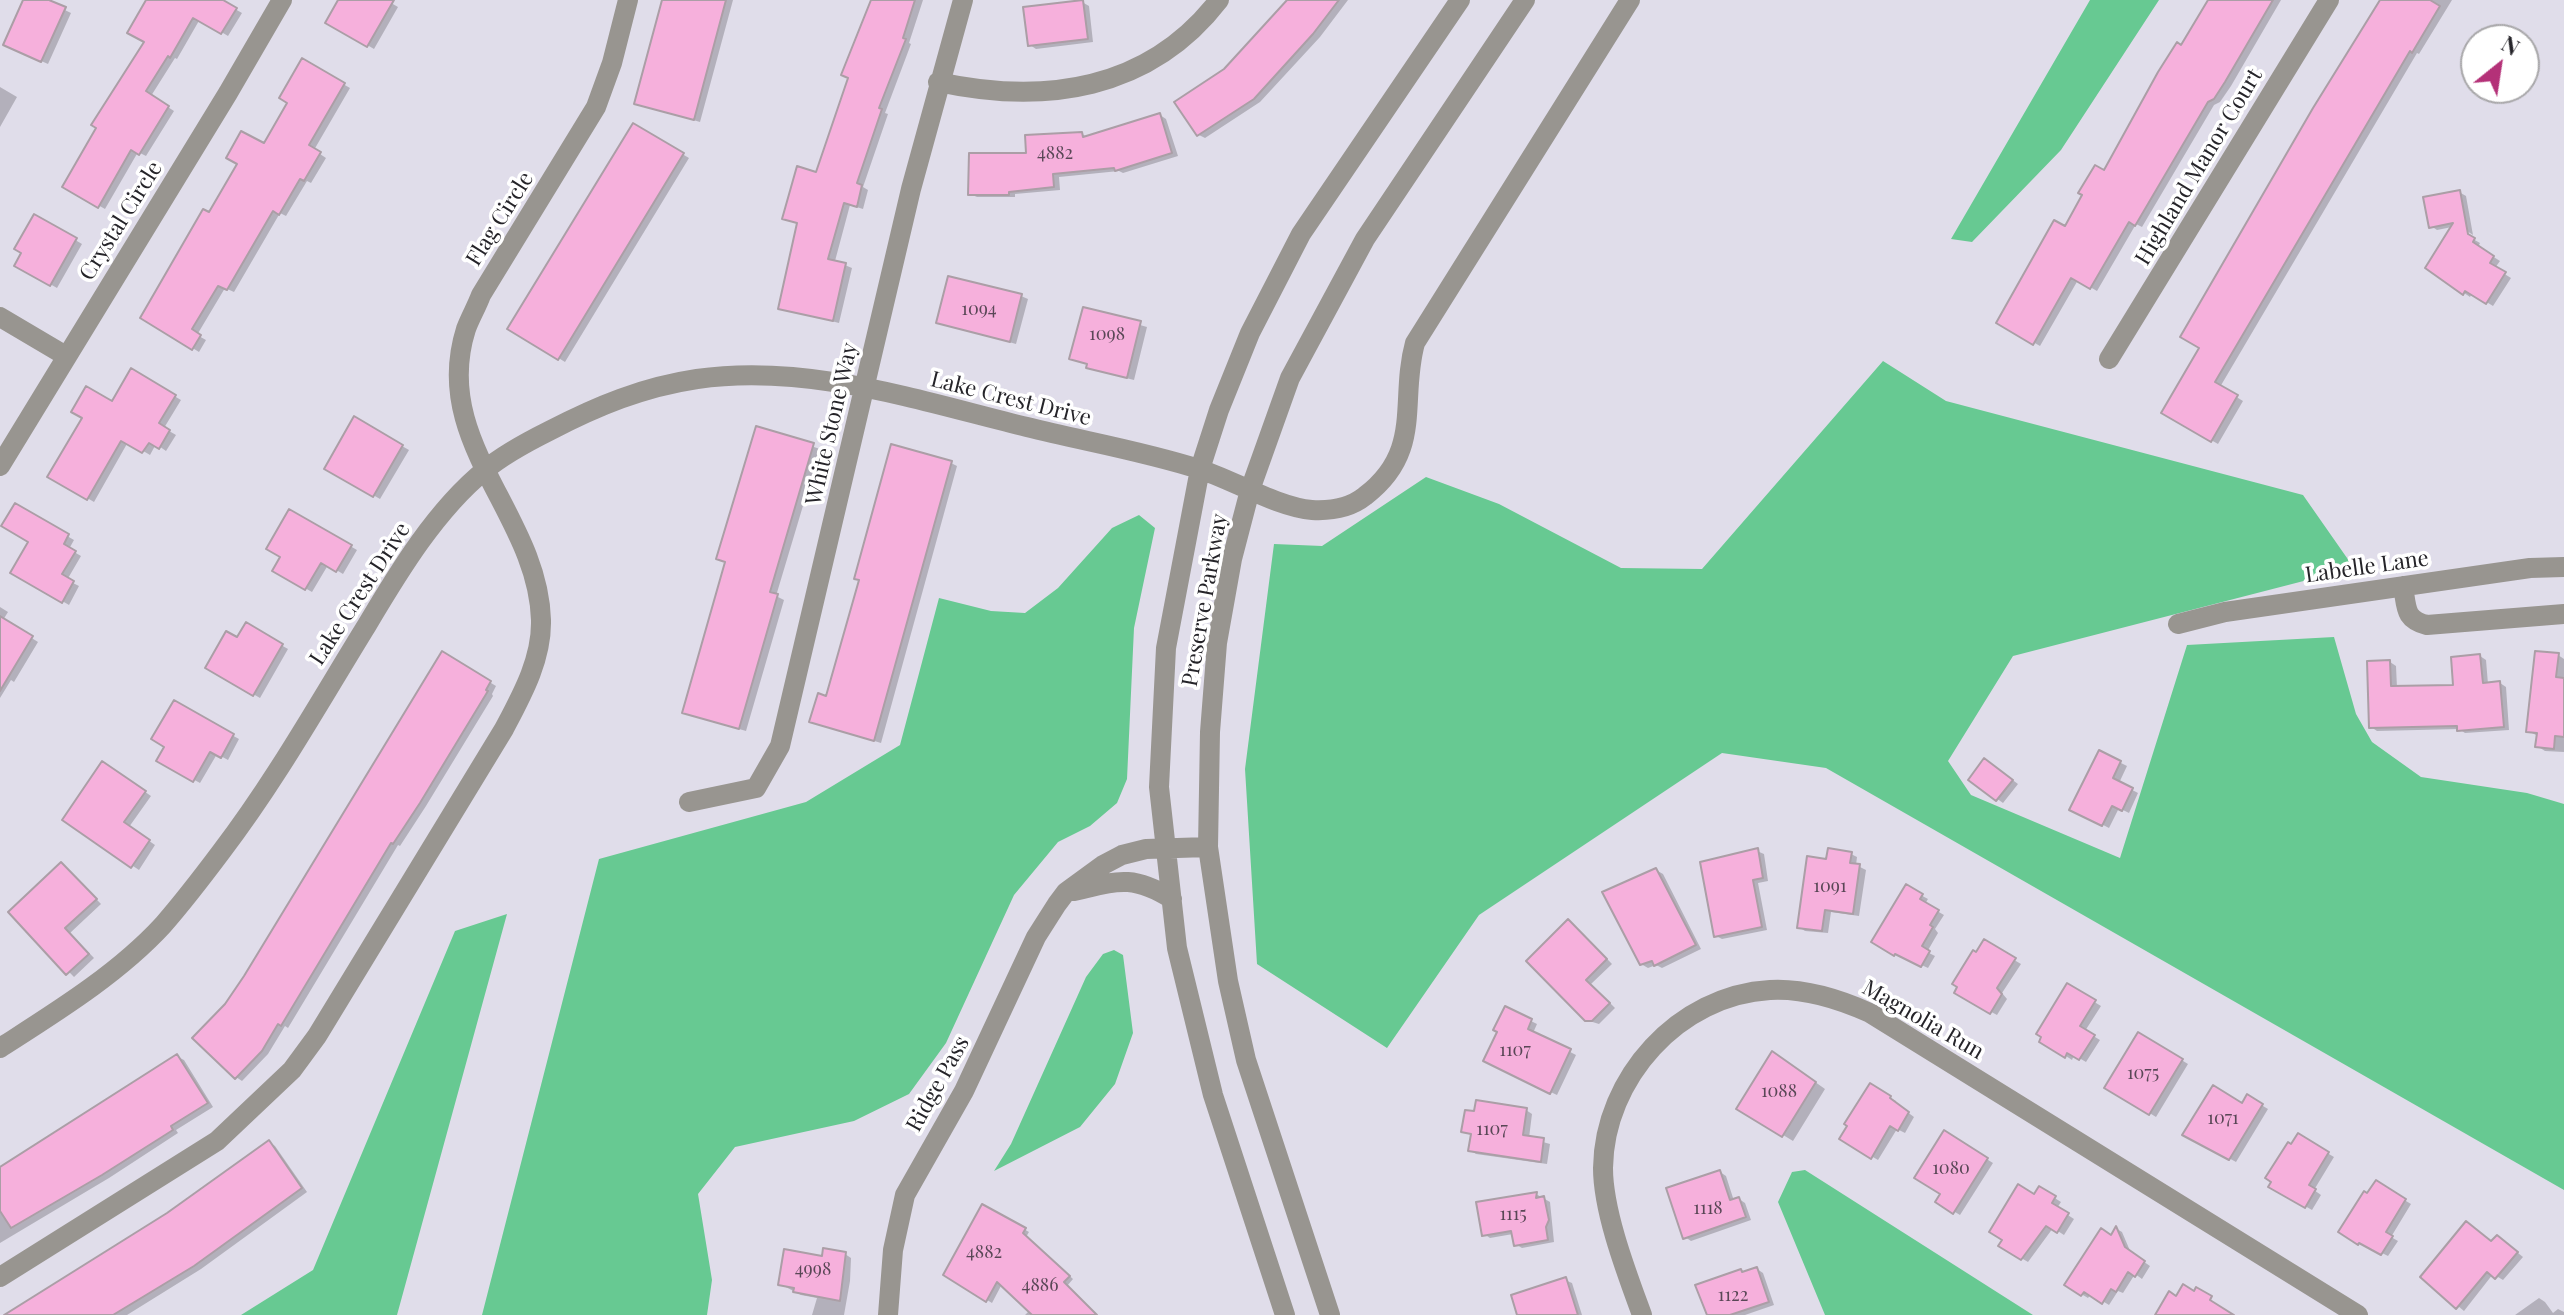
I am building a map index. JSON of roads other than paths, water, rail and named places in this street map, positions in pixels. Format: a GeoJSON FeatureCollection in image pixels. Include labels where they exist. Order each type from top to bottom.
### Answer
{"type":"FeatureCollection","features":[{"type":"Feature","properties":{"kind":"street","name":"Crystal Circle"},"geometry":{"type":"LineString","coordinates":[[0,466],[282,0]]}},
{"type":"Feature","properties":{"kind":"street","name":"Flag Circle"},"geometry":{"type":"LineString","coordinates":[[0,1277],[217,1141],[292,1070],[317,1036],[504,729],[527,685],[539,647],[541,620],[537,590],[526,549],[470,440],[462,411],[461,354],[481,295],[596,107],[612,63],[628,0]]}},
{"type":"Feature","properties":{"kind":"street","name":"White Stone Way"},"geometry":{"type":"LineString","coordinates":[[689,802],[756,788],[780,746],[938,82],[963,0]]}},
{"type":"Feature","properties":{"kind":"street"},"geometry":{"type":"LineString","coordinates":[[938,82],[1014,94],[1051,92],[1093,84],[1128,72],[1162,52],[1189,32],[1219,0]]}},
{"type":"Feature","properties":{"kind":"street","name":"Preserve Parkway"},"geometry":{"type":"LineString","coordinates":[[1285,1315],[1213,1095],[1177,948],[1159,787],[1166,648],[1200,469],[1219,410],[1250,333],[1301,234],[1460,0]]}},
{"type":"Feature","properties":{"kind":"street","name":"Preserve Parkway"},"geometry":{"type":"LineString","coordinates":[[1330,1315],[1246,1060],[1228,981],[1208,847],[1210,732],[1217,643],[1232,559],[1250,490],[1290,378],[1365,239],[1525,0]]}},
{"type":"Feature","properties":{"kind":"street","name":"Lake Crest Drive"},"geometry":{"type":"LineString","coordinates":[[0,1048],[113,970],[161,927],[260,799],[402,568],[441,516],[485,470],[526,443],[633,392],[697,379],[751,374],[798,376],[865,388],[1200,469],[1308,510],[1340,509],[1364,497],[1388,472],[1401,451],[1408,424],[1409,365],[1415,343],[1630,0]]}},
{"type":"Feature","properties":{"kind":"street","name":"Highland Manor Court"},"geometry":{"type":"LineString","coordinates":[[2109,359],[2329,0]]}},
{"type":"Feature","properties":{"kind":"street"},"geometry":{"type":"LineString","coordinates":[[0,317],[66,356]]}},
{"type":"Feature","properties":{"kind":"street","name":"Labelle Lane"},"geometry":{"type":"LineString","coordinates":[[2178,624],[2225,612],[2530,568],[2564,567]]}},
{"type":"Feature","properties":{"kind":"street"},"geometry":{"type":"LineString","coordinates":[[2403,586],[2408,614],[2414,622],[2427,625],[2564,614]]}},
{"type":"Feature","properties":{"kind":"street","name":"Ridge Pass"},"geometry":{"type":"LineString","coordinates":[[893,1313],[893,1250],[905,1195],[978,1065],[1036,937],[1066,892],[1122,855],[1146,849],[1208,847]]}},
{"type":"Feature","properties":{"kind":"street"},"geometry":{"type":"LineString","coordinates":[[1066,892],[1118,881],[1149,885],[1172,899]]}},
{"type":"Feature","properties":{"kind":"street","name":"Magnolia Run"},"geometry":{"type":"LineString","coordinates":[[1642,1315],[1604,1185],[1606,1145],[1622,1092],[1649,1049],[1684,1021],[1733,996],[1774,989],[1840,999],[1870,1013],[2358,1315]]}}]}
